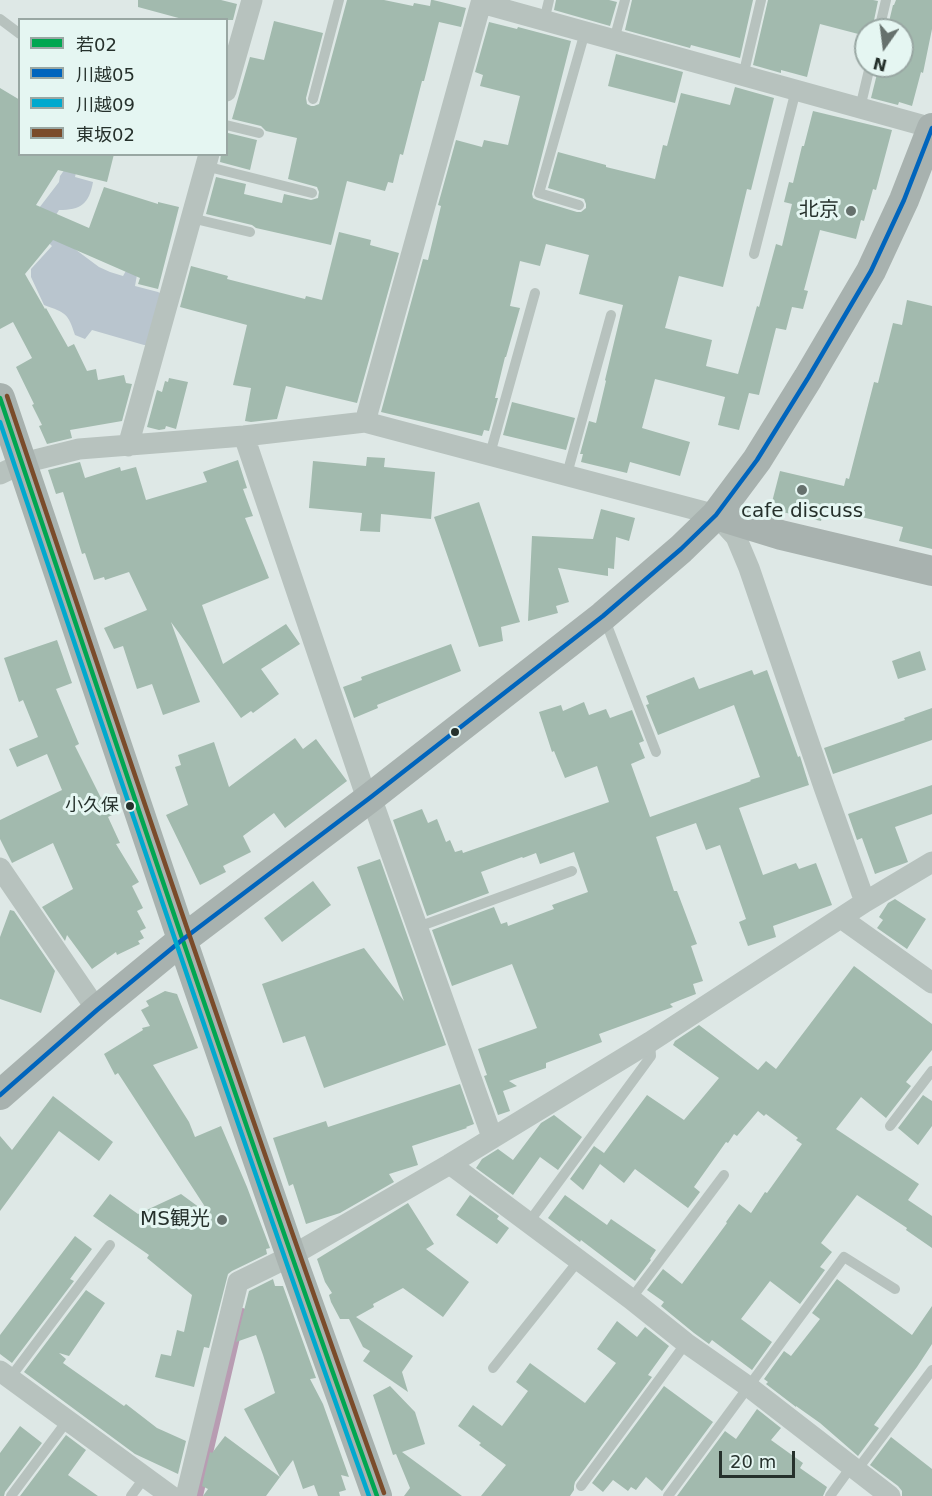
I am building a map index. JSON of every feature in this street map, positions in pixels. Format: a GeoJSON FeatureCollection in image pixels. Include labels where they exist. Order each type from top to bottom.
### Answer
{"type":"FeatureCollection","features":[{"type":"Feature","properties":{"kind":"street"},"geometry":{"type":"LineString","coordinates":[[228,84],[252,0]]}},
{"type":"Feature","properties":{"kind":"street"},"geometry":{"type":"LineString","coordinates":[[0,1095],[97,1010],[183,940],[603,616],[681,549],[716,515],[758,460],[871,271],[904,200],[932,128],[477,1],[365,422]]}},
{"type":"Feature","properties":{"kind":"street"},"geometry":{"type":"LineString","coordinates":[[128,446],[207,160]]}},
{"type":"Feature","properties":{"kind":"street"},"geometry":{"type":"LineString","coordinates":[[0,398],[11,469],[183,940],[376,1496]]}},
{"type":"Feature","properties":{"kind":"street"},"geometry":{"type":"LineString","coordinates":[[11,469],[79,449],[244,436],[365,422],[567,474],[781,535],[932,571]]}},
{"type":"Feature","properties":{"kind":"street"},"geometry":{"type":"LineString","coordinates":[[244,436],[369,798],[418,927],[492,1137]]}},
{"type":"Feature","properties":{"kind":"street"},"geometry":{"type":"LineString","coordinates":[[716,515],[736,537],[749,568],[865,902]]}},
{"type":"Feature","properties":{"kind":"street"},"geometry":{"type":"LineString","coordinates":[[186,1496],[238,1282],[291,1256],[450,1164],[650,1042],[865,902],[932,862]]}},
{"type":"Feature","properties":{"kind":"street"},"geometry":{"type":"LineString","coordinates":[[0,868],[97,1010]]}},
{"type":"Feature","properties":{"kind":"street"},"geometry":{"type":"LineString","coordinates":[[841,918],[932,983]]}},
{"type":"Feature","properties":{"kind":"street"},"geometry":{"type":"LineString","coordinates":[[450,1164],[631,1299],[686,1343],[749,1386],[890,1496]]}},
{"type":"Feature","properties":{"kind":"street"},"geometry":{"type":"LineString","coordinates":[[5,1375],[171,1496]]}},
{"type":"Feature","properties":{"kind":"lane"},"geometry":{"type":"LineString","coordinates":[[313,99],[339,0]]}},
{"type":"Feature","properties":{"kind":"lane"},"geometry":{"type":"LineString","coordinates":[[544,21],[549,0]]}},
{"type":"Feature","properties":{"kind":"lane"},"geometry":{"type":"LineString","coordinates":[[614,40],[625,0]]}},
{"type":"Feature","properties":{"kind":"lane"},"geometry":{"type":"LineString","coordinates":[[743,76],[761,0]]}},
{"type":"Feature","properties":{"kind":"lane"},"geometry":{"type":"LineString","coordinates":[[882,18],[886,0]]}},
{"type":"Feature","properties":{"kind":"lane"},"geometry":{"type":"LineString","coordinates":[[0,19],[18,32]]}},
{"type":"Feature","properties":{"kind":"lane"},"geometry":{"type":"LineString","coordinates":[[579,205],[539,194],[585,32]]}},
{"type":"Feature","properties":{"kind":"lane"},"geometry":{"type":"LineString","coordinates":[[860,108],[867,78]]}},
{"type":"Feature","properties":{"kind":"lane"},"geometry":{"type":"LineString","coordinates":[[754,254],[796,90]]}},
{"type":"Feature","properties":{"kind":"lane"},"geometry":{"type":"LineString","coordinates":[[228,125],[259,133]]}},
{"type":"Feature","properties":{"kind":"lane"},"geometry":{"type":"LineString","coordinates":[[207,160],[312,193]]}},
{"type":"Feature","properties":{"kind":"lane"},"geometry":{"type":"LineString","coordinates":[[191,218],[250,232]]}},
{"type":"Feature","properties":{"kind":"lane"},"geometry":{"type":"LineString","coordinates":[[490,454],[535,293]]}},
{"type":"Feature","properties":{"kind":"lane"},"geometry":{"type":"LineString","coordinates":[[567,474],[611,315]]}},
{"type":"Feature","properties":{"kind":"lane"},"geometry":{"type":"LineString","coordinates":[[603,616],[656,752]]}},
{"type":"Feature","properties":{"kind":"lane"},"geometry":{"type":"LineString","coordinates":[[418,927],[572,872]]}},
{"type":"Feature","properties":{"kind":"lane"},"geometry":{"type":"LineString","coordinates":[[529,1222],[651,1056],[650,1042]]}},
{"type":"Feature","properties":{"kind":"lane"},"geometry":{"type":"LineString","coordinates":[[890,1126],[932,1071]]}},
{"type":"Feature","properties":{"kind":"lane"},"geometry":{"type":"LineString","coordinates":[[631,1299],[724,1175]]}},
{"type":"Feature","properties":{"kind":"lane"},"geometry":{"type":"LineString","coordinates":[[5,1375],[110,1245]]}},
{"type":"Feature","properties":{"kind":"lane"},"geometry":{"type":"LineString","coordinates":[[668,1496],[844,1257],[896,1289]]}},
{"type":"Feature","properties":{"kind":"lane"},"geometry":{"type":"LineString","coordinates":[[493,1368],[579,1260]]}},
{"type":"Feature","properties":{"kind":"lane"},"geometry":{"type":"LineString","coordinates":[[581,1486],[686,1343]]}},
{"type":"Feature","properties":{"kind":"lane"},"geometry":{"type":"LineString","coordinates":[[830,1496],[932,1370]]}},
{"type":"Feature","properties":{"kind":"lane"},"geometry":{"type":"LineString","coordinates":[[11,1496],[67,1421]]}},
{"type":"Feature","properties":{"kind":"lane"},"geometry":{"type":"LineString","coordinates":[[131,1496],[145,1477]]}},
{"type":"Feature","properties":{"kind":"shaded area"},"geometry":{"type":"Polygon","coordinates":[[[74,156],[80,156],[75,177],[93,182],[89,196],[83,204],[73,209],[59,210],[53,220],[60,238],[99,267],[110,272],[123,276],[127,269],[138,269],[135,286],[165,296],[154,345],[144,345],[92,330],[85,339],[75,335],[65,315],[44,305],[31,277],[31,269],[52,246],[26,225],[59,182],[60,176],[74,156]]]}},
{"type":"Feature","properties":{"kind":"building"},"geometry":{"type":"Polygon","coordinates":[[[138,0],[221,0],[237,4],[233,20],[228,20],[228,18],[179,18],[138,7],[138,0]]]}},
{"type":"Feature","properties":{"kind":"building"},"geometry":{"type":"Polygon","coordinates":[[[347,0],[384,0],[413,6],[414,3],[430,6],[433,0],[466,8],[461,27],[439,22],[403,155],[400,154],[393,183],[388,182],[385,191],[347,181],[331,245],[206,214],[216,177],[246,184],[244,194],[282,203],[284,194],[311,200],[318,198],[317,187],[288,179],[297,138],[266,131],[261,126],[232,119],[250,57],[264,60],[274,21],[323,33],[306,98],[307,104],[311,106],[319,104],[347,0]]]}},
{"type":"Feature","properties":{"kind":"building"},"geometry":{"type":"Polygon","coordinates":[[[556,0],[617,2],[610,26],[554,10],[556,0]]]}},
{"type":"Feature","properties":{"kind":"building"},"geometry":{"type":"Polygon","coordinates":[[[632,0],[753,0],[740,58],[691,45],[690,48],[625,30],[632,0]]]}},
{"type":"Feature","properties":{"kind":"building"},"geometry":{"type":"Polygon","coordinates":[[[768,0],[878,1],[874,18],[854,18],[854,33],[820,24],[807,77],[753,65],[768,0]]]}},
{"type":"Feature","properties":{"kind":"building"},"geometry":{"type":"Polygon","coordinates":[[[896,0],[932,0],[932,29],[923,73],[921,72],[912,106],[871,98],[876,78],[914,78],[914,18],[890,18],[896,0]]]}},
{"type":"Feature","properties":{"kind":"building"},"geometry":{"type":"Polygon","coordinates":[[[489,22],[571,41],[532,194],[537,200],[577,212],[586,208],[584,199],[548,188],[558,152],[655,179],[663,145],[667,146],[681,93],[730,105],[735,87],[774,98],[751,190],[747,189],[723,287],[679,276],[665,328],[712,340],[706,366],[738,374],[776,244],[782,246],[792,204],[784,202],[789,182],[793,183],[813,111],[892,130],[876,190],[873,189],[856,239],[820,230],[804,290],[808,291],[803,309],[792,307],[786,330],[776,328],[759,395],[749,393],[739,430],[718,425],[725,397],[655,379],[642,428],[690,442],[680,476],[630,462],[627,473],[581,462],[583,454],[580,454],[589,421],[596,423],[623,305],[579,294],[589,255],[546,244],[540,266],[520,261],[510,306],[520,308],[505,357],[495,398],[498,398],[489,431],[484,430],[482,436],[381,412],[423,259],[428,260],[441,206],[438,205],[456,140],[482,147],[484,140],[508,145],[520,96],[480,86],[483,75],[475,72],[489,22]]]}},
{"type":"Feature","properties":{"kind":"building"},"geometry":{"type":"Polygon","coordinates":[[[616,54],[683,72],[675,103],[608,86],[616,54]]]}},
{"type":"Feature","properties":{"kind":"building"},"geometry":{"type":"Polygon","coordinates":[[[0,88],[18,99],[18,156],[114,156],[107,182],[58,170],[36,205],[89,228],[104,187],[158,204],[158,202],[179,207],[158,289],[138,284],[140,278],[53,240],[25,274],[68,347],[74,344],[87,371],[96,369],[98,380],[124,375],[126,383],[132,384],[122,421],[70,430],[72,438],[47,444],[39,426],[42,425],[32,405],[34,404],[16,367],[32,358],[13,322],[0,329],[0,88]]]}},
{"type":"Feature","properties":{"kind":"building"},"geometry":{"type":"Polygon","coordinates":[[[228,133],[257,140],[250,170],[220,162],[221,156],[228,156],[228,133]]]}},
{"type":"Feature","properties":{"kind":"building"},"geometry":{"type":"Polygon","coordinates":[[[339,232],[371,240],[370,245],[399,253],[357,403],[286,386],[277,419],[245,421],[251,388],[233,385],[247,325],[180,307],[191,266],[228,276],[227,279],[305,299],[306,296],[322,300],[339,232]]]}},
{"type":"Feature","properties":{"kind":"building"},"geometry":{"type":"Polygon","coordinates":[[[907,300],[932,306],[932,549],[899,541],[903,527],[824,508],[821,521],[774,510],[776,503],[772,502],[780,471],[844,486],[846,478],[849,479],[874,382],[878,383],[893,323],[902,325],[907,300]]]}},
{"type":"Feature","properties":{"kind":"building"},"geometry":{"type":"Polygon","coordinates":[[[169,378],[188,382],[176,429],[166,426],[165,429],[159,430],[147,427],[157,390],[162,392],[165,381],[168,382],[169,378]]]}},
{"type":"Feature","properties":{"kind":"building"},"geometry":{"type":"Polygon","coordinates":[[[512,402],[575,418],[566,450],[503,435],[512,402]]]}},
{"type":"Feature","properties":{"kind":"building"},"geometry":{"type":"Polygon","coordinates":[[[367,457],[385,458],[384,467],[435,472],[431,519],[381,514],[380,532],[360,531],[362,513],[309,508],[313,461],[366,466],[367,457]]]}},
{"type":"Feature","properties":{"kind":"building"},"geometry":{"type":"Polygon","coordinates":[[[238,460],[247,488],[243,489],[253,516],[245,518],[269,578],[202,605],[223,664],[286,624],[300,644],[261,669],[279,694],[253,713],[251,711],[241,718],[171,622],[200,702],[163,715],[152,684],[137,689],[123,646],[114,649],[104,628],[147,610],[129,572],[105,580],[104,577],[94,580],[85,553],[82,554],[63,492],[56,494],[48,470],[80,462],[85,478],[120,467],[121,471],[136,467],[146,500],[207,482],[203,472],[238,460]]]}},
{"type":"Feature","properties":{"kind":"building"},"geometry":{"type":"Polygon","coordinates":[[[479,502],[520,622],[501,627],[503,641],[479,647],[434,517],[479,502]]]}},
{"type":"Feature","properties":{"kind":"building"},"geometry":{"type":"Polygon","coordinates":[[[601,509],[635,518],[629,541],[616,537],[614,569],[608,568],[608,576],[558,568],[569,602],[556,606],[558,613],[528,621],[532,536],[593,539],[601,509]]]}},
{"type":"Feature","properties":{"kind":"building"},"geometry":{"type":"Polygon","coordinates":[[[57,640],[72,683],[56,689],[79,744],[75,746],[101,798],[105,796],[114,814],[108,817],[120,843],[116,844],[139,882],[132,886],[143,908],[137,911],[146,928],[140,931],[144,938],[138,941],[140,944],[117,955],[116,952],[92,969],[67,935],[65,941],[42,907],[73,889],[53,843],[12,863],[0,839],[0,820],[62,790],[47,754],[17,767],[9,749],[38,737],[23,700],[19,702],[4,658],[57,640]]]}},
{"type":"Feature","properties":{"kind":"building"},"geometry":{"type":"Polygon","coordinates":[[[451,644],[461,671],[377,705],[378,708],[354,718],[343,687],[362,680],[361,677],[451,644]]]}},
{"type":"Feature","properties":{"kind":"building"},"geometry":{"type":"Polygon","coordinates":[[[920,651],[926,670],[898,679],[892,661],[920,651]]]}},
{"type":"Feature","properties":{"kind":"building"},"geometry":{"type":"Polygon","coordinates":[[[752,670],[754,675],[767,670],[809,785],[739,808],[763,875],[796,863],[799,869],[816,863],[832,905],[773,926],[776,937],[748,946],[739,922],[746,919],[720,845],[706,850],[696,823],[656,837],[674,891],[677,891],[697,944],[691,946],[703,981],[693,984],[696,994],[670,1004],[673,1007],[599,1034],[602,1042],[546,1063],[546,1068],[509,1081],[517,1086],[503,1091],[510,1111],[498,1115],[484,1076],[487,1075],[478,1049],[537,1028],[512,964],[452,986],[432,930],[494,907],[501,924],[507,922],[508,926],[554,909],[552,905],[588,892],[574,852],[540,864],[536,853],[481,872],[489,893],[427,916],[393,820],[422,809],[428,823],[437,819],[446,842],[450,840],[455,852],[462,850],[463,853],[609,802],[597,766],[565,778],[554,751],[552,752],[539,712],[561,705],[563,711],[584,702],[589,715],[606,709],[610,718],[632,710],[644,741],[639,743],[645,758],[631,764],[650,817],[751,781],[760,777],[734,705],[658,735],[646,705],[649,704],[646,696],[694,677],[699,689],[752,670]]]}},
{"type":"Feature","properties":{"kind":"building"},"geometry":{"type":"Polygon","coordinates":[[[932,708],[932,740],[833,774],[824,748],[905,720],[904,718],[932,708]]]}},
{"type":"Feature","properties":{"kind":"building"},"geometry":{"type":"Polygon","coordinates":[[[295,738],[303,749],[316,739],[347,781],[285,828],[274,813],[243,836],[251,852],[223,866],[226,872],[200,885],[166,815],[188,805],[175,767],[181,765],[178,755],[214,742],[229,787],[295,738]]]}},
{"type":"Feature","properties":{"kind":"building"},"geometry":{"type":"Polygon","coordinates":[[[932,785],[932,814],[895,827],[908,862],[875,874],[862,838],[857,840],[848,814],[932,785]]]}},
{"type":"Feature","properties":{"kind":"building"},"geometry":{"type":"Polygon","coordinates":[[[380,859],[446,1045],[324,1088],[305,1036],[283,1043],[262,984],[364,948],[404,1001],[357,867],[380,859]]]}},
{"type":"Feature","properties":{"kind":"building"},"geometry":{"type":"Polygon","coordinates":[[[313,881],[331,905],[282,942],[264,918],[313,881]]]}},
{"type":"Feature","properties":{"kind":"building"},"geometry":{"type":"Polygon","coordinates":[[[895,899],[926,919],[907,949],[877,928],[883,920],[879,917],[888,903],[895,899]]]}},
{"type":"Feature","properties":{"kind":"building"},"geometry":{"type":"Polygon","coordinates":[[[10,910],[14,911],[55,971],[41,1013],[0,999],[0,937],[10,910]]]}},
{"type":"Feature","properties":{"kind":"building"},"geometry":{"type":"Polygon","coordinates":[[[854,966],[932,1024],[932,1050],[906,1082],[911,1086],[886,1118],[861,1097],[836,1129],[919,1184],[908,1200],[932,1216],[932,1248],[906,1230],[907,1228],[857,1195],[821,1243],[832,1252],[820,1267],[825,1270],[800,1304],[770,1281],[741,1319],[772,1342],[752,1370],[712,1340],[709,1344],[694,1333],[661,1306],[664,1302],[647,1290],[663,1269],[682,1284],[739,1204],[751,1213],[765,1192],[767,1193],[802,1144],[796,1140],[798,1138],[766,1114],[764,1116],[758,1111],[737,1136],[734,1134],[728,1143],[726,1142],[694,1187],[700,1192],[688,1208],[635,1169],[624,1183],[600,1164],[583,1190],[570,1179],[594,1146],[604,1153],[647,1095],[684,1120],[719,1078],[673,1045],[675,1041],[699,1025],[758,1070],[766,1061],[776,1069],[854,966]]]}},
{"type":"Feature","properties":{"kind":"building"},"geometry":{"type":"Polygon","coordinates":[[[165,991],[177,994],[198,1048],[153,1065],[189,1122],[195,1137],[221,1126],[270,1248],[266,1249],[267,1254],[228,1274],[209,1348],[204,1347],[194,1387],[155,1377],[161,1354],[171,1356],[177,1330],[184,1332],[192,1295],[147,1258],[149,1255],[93,1216],[110,1194],[138,1214],[181,1194],[211,1216],[118,1073],[115,1075],[104,1054],[143,1030],[142,1028],[150,1026],[141,1010],[149,1006],[146,1001],[165,991]]]}},
{"type":"Feature","properties":{"kind":"building"},"geometry":{"type":"Polygon","coordinates":[[[460,1084],[474,1124],[412,1146],[418,1165],[389,1174],[394,1182],[340,1213],[306,1224],[293,1184],[289,1186],[273,1138],[326,1121],[328,1127],[460,1084]]]}},
{"type":"Feature","properties":{"kind":"building"},"geometry":{"type":"Polygon","coordinates":[[[923,1095],[932,1101],[932,1126],[918,1145],[898,1128],[923,1095]]]}},
{"type":"Feature","properties":{"kind":"building"},"geometry":{"type":"Polygon","coordinates":[[[53,1096],[113,1142],[99,1161],[59,1131],[0,1211],[0,1136],[12,1150],[53,1096]]]}},
{"type":"Feature","properties":{"kind":"building"},"geometry":{"type":"Polygon","coordinates":[[[554,1115],[582,1137],[558,1170],[540,1157],[513,1195],[476,1168],[482,1159],[498,1149],[513,1160],[541,1123],[554,1115]]]}},
{"type":"Feature","properties":{"kind":"building"},"geometry":{"type":"Polygon","coordinates":[[[470,1195],[499,1216],[497,1219],[509,1228],[497,1244],[456,1215],[470,1195]]]}},
{"type":"Feature","properties":{"kind":"building"},"geometry":{"type":"Polygon","coordinates":[[[565,1195],[607,1225],[611,1219],[656,1250],[635,1281],[548,1218],[565,1195]]]}},
{"type":"Feature","properties":{"kind":"building"},"geometry":{"type":"Polygon","coordinates":[[[408,1203],[434,1244],[426,1249],[469,1282],[443,1317],[403,1288],[373,1304],[374,1307],[356,1317],[413,1356],[402,1372],[408,1392],[363,1361],[370,1351],[363,1347],[349,1319],[340,1319],[331,1302],[329,1295],[332,1293],[325,1282],[317,1259],[408,1203]]]}},
{"type":"Feature","properties":{"kind":"building"},"geometry":{"type":"Polygon","coordinates":[[[75,1236],[92,1249],[70,1279],[74,1281],[12,1363],[0,1354],[0,1335],[75,1236]]]}},
{"type":"Feature","properties":{"kind":"building"},"geometry":{"type":"Polygon","coordinates":[[[273,1279],[275,1286],[283,1286],[316,1378],[310,1379],[323,1404],[349,1477],[341,1475],[346,1490],[339,1492],[340,1496],[318,1496],[314,1485],[303,1489],[293,1460],[280,1477],[244,1409],[275,1393],[256,1335],[236,1342],[249,1291],[273,1279]]]}},
{"type":"Feature","properties":{"kind":"building"},"geometry":{"type":"Polygon","coordinates":[[[837,1279],[912,1335],[932,1306],[932,1344],[874,1425],[879,1428],[858,1456],[820,1423],[766,1384],[768,1382],[764,1379],[784,1351],[791,1356],[820,1319],[812,1313],[837,1279]]]}},
{"type":"Feature","properties":{"kind":"building"},"geometry":{"type":"Polygon","coordinates":[[[86,1290],[105,1303],[69,1356],[59,1353],[66,1359],[63,1363],[124,1406],[126,1404],[157,1428],[186,1441],[178,1474],[135,1454],[24,1372],[86,1290]]]}},
{"type":"Feature","properties":{"kind":"building"},"geometry":{"type":"Polygon","coordinates":[[[617,1321],[637,1337],[645,1327],[669,1346],[648,1375],[652,1377],[575,1482],[570,1496],[481,1496],[506,1465],[458,1426],[473,1405],[502,1426],[528,1391],[516,1382],[530,1363],[585,1403],[616,1363],[597,1349],[617,1321]]]}},
{"type":"Feature","properties":{"kind":"building"},"geometry":{"type":"Polygon","coordinates":[[[390,1386],[415,1412],[425,1444],[402,1452],[462,1496],[404,1496],[410,1488],[396,1454],[393,1455],[373,1395],[390,1386]]]}},
{"type":"Feature","properties":{"kind":"building"},"geometry":{"type":"Polygon","coordinates":[[[664,1386],[713,1422],[662,1491],[646,1477],[636,1490],[631,1487],[628,1491],[613,1480],[603,1492],[592,1483],[664,1386]]]}},
{"type":"Feature","properties":{"kind":"building"},"geometry":{"type":"Polygon","coordinates":[[[757,1409],[781,1428],[771,1440],[803,1463],[800,1468],[827,1487],[823,1496],[677,1496],[725,1431],[736,1439],[757,1409]]]}},
{"type":"Feature","properties":{"kind":"building"},"geometry":{"type":"Polygon","coordinates":[[[20,1426],[42,1443],[4,1496],[0,1496],[0,1453],[20,1426]]]}},
{"type":"Feature","properties":{"kind":"building"},"geometry":{"type":"Polygon","coordinates":[[[66,1435],[86,1450],[68,1475],[98,1496],[20,1496],[66,1435]]]}},
{"type":"Feature","properties":{"kind":"building"},"geometry":{"type":"Polygon","coordinates":[[[225,1436],[280,1477],[266,1496],[203,1496],[208,1489],[202,1486],[210,1452],[212,1453],[225,1436]]]}},
{"type":"Feature","properties":{"kind":"building"},"geometry":{"type":"Polygon","coordinates":[[[891,1437],[932,1469],[932,1496],[902,1496],[902,1491],[898,1486],[870,1465],[891,1437]]]}},
{"type":"Feature","properties":{"kind":"waterway"},"geometry":{"type":"LineString","coordinates":[[199,1496],[242,1312]]}},
{"type":"Feature","properties":{"kind":"transit line","name":"川越05"},"geometry":{"type":"LineString","coordinates":[[0,1095],[97,1010],[182,940],[371,797],[603,616],[681,549],[716,515],[757,460],[871,271],[904,200],[932,128]]}},
{"type":"Feature","properties":{"kind":"transit line","name":"東坂02"},"geometry":{"type":"LineString","coordinates":[[7,396],[240,1082],[384,1493]]}},
{"type":"Feature","properties":{"kind":"transit line","name":"若02"},"geometry":{"type":"LineString","coordinates":[[0,398],[233,1085],[377,1496]]}},
{"type":"Feature","properties":{"kind":"transit line","name":"川越09"},"geometry":{"type":"LineString","coordinates":[[0,422],[228,1094],[369,1496]]}},
{"type":"Feature","properties":{"kind":"place","name":"北京"},"geometry":{"type":"Point","coordinates":[851,211]}},
{"type":"Feature","properties":{"kind":"place","name":"cafe discuss"},"geometry":{"type":"Point","coordinates":[802,490]}},
{"type":"Feature","properties":{"kind":"place","name":"小久保"},"geometry":{"type":"Point","coordinates":[130,806]}},
{"type":"Feature","properties":{"kind":"place","name":"MS観光"},"geometry":{"type":"Point","coordinates":[222,1220]}}]}
